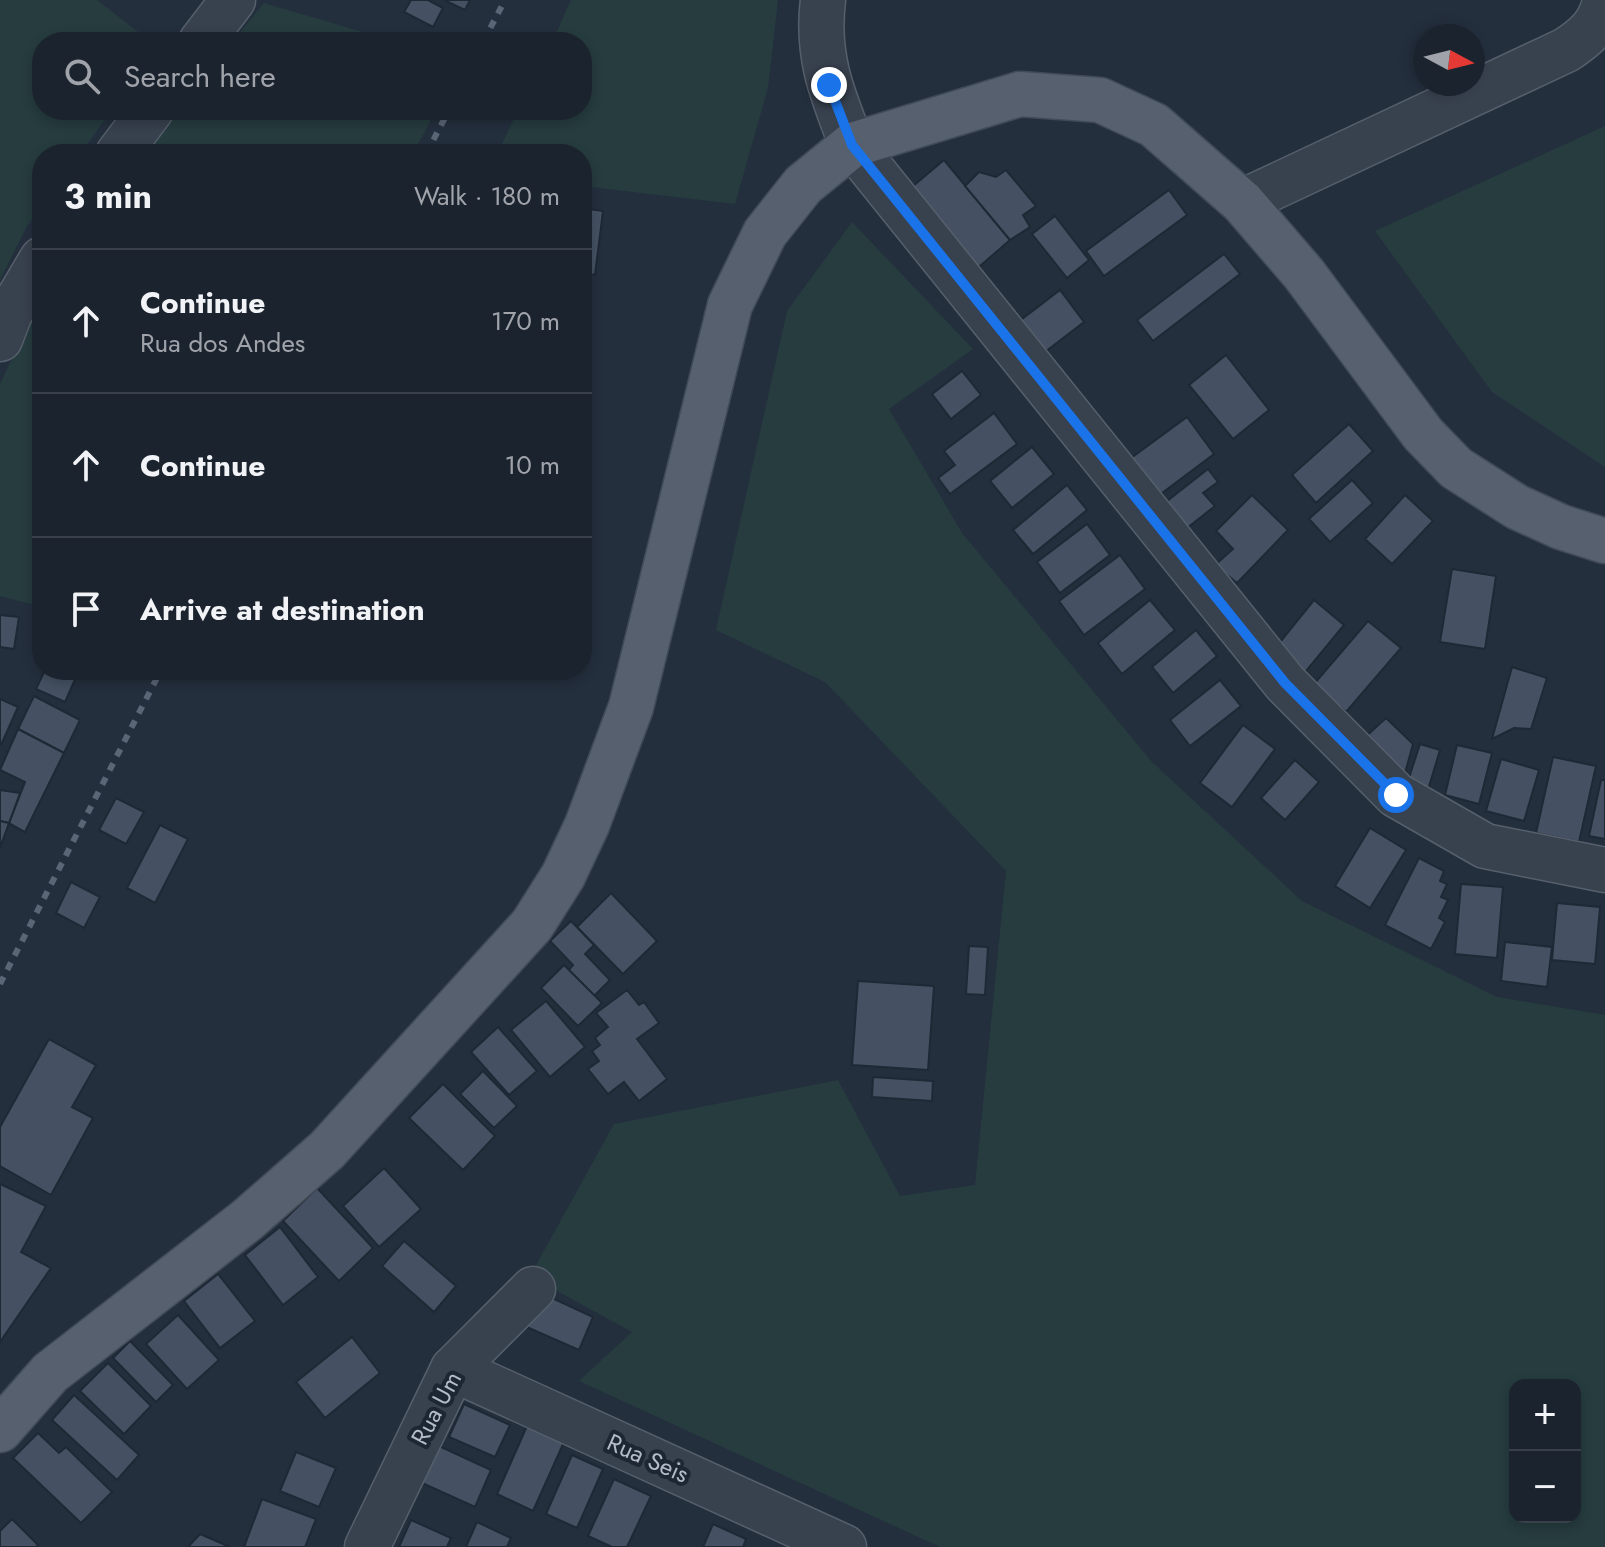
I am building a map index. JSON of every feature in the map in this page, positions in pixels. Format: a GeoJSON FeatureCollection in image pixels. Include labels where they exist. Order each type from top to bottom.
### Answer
{"type":"FeatureCollection","features":[{"type":"Feature","properties":{"kind":"main road"},"geometry":{"type":"LineString","coordinates":[[0,1430],[50,1373],[247,1220],[327,1150],[532,925],[563,876],[587,825],[631,707],[730,305],[765,233],[803,185],[852,145],[1020,94],[1100,100],[1154,125],[1242,202],[1304,274],[1423,434],[1456,468],[1517,507],[1561,527],[1605,541]]}},
{"type":"Feature","properties":{"kind":"street"},"geometry":{"type":"LineString","coordinates":[[209,32],[233,0]]}},
{"type":"Feature","properties":{"kind":"street"},"geometry":{"type":"LineString","coordinates":[[823,0],[819,45],[829,85],[852,145],[1285,683],[1396,795],[1485,846],[1605,870]]}},
{"type":"Feature","properties":{"kind":"street"},"geometry":{"type":"LineString","coordinates":[[1242,202],[1566,50],[1589,35],[1602,14],[1605,1]]}},
{"type":"Feature","properties":{"kind":"street"},"geometry":{"type":"LineString","coordinates":[[126,144],[144,120]]}},
{"type":"Feature","properties":{"kind":"street"},"geometry":{"type":"LineString","coordinates":[[0,339],[10,313],[32,276]]}},
{"type":"Feature","properties":{"kind":"street","name":"Rua Um"},"geometry":{"type":"LineString","coordinates":[[367,1547],[453,1369],[533,1289]]}},
{"type":"Feature","properties":{"kind":"street","name":"Rua Seis"},"geometry":{"type":"LineString","coordinates":[[453,1369],[844,1547]]}},
{"type":"Feature","properties":{"kind":"green space"},"geometry":{"type":"Polygon","coordinates":[[[0,0],[97,0],[138,32],[32,32],[32,120],[105,120],[87,144],[32,144],[32,219],[0,280],[0,0]]]}},
{"type":"Feature","properties":{"kind":"green space"},"geometry":{"type":"Polygon","coordinates":[[[571,0],[778,0],[768,88],[735,204],[592,187],[592,144],[502,144],[513,120],[592,120],[592,32],[557,32],[571,0]]]}},
{"type":"Feature","properties":{"kind":"green space"},"geometry":{"type":"Polygon","coordinates":[[[264,3],[363,32],[240,32],[264,3]]]}},
{"type":"Feature","properties":{"kind":"green space"},"geometry":{"type":"Polygon","coordinates":[[[171,120],[431,120],[418,144],[152,144],[171,120]]]}},
{"type":"Feature","properties":{"kind":"green space"},"geometry":{"type":"Polygon","coordinates":[[[1605,126],[1605,467],[1492,392],[1375,231],[1605,126]]]}},
{"type":"Feature","properties":{"kind":"green space"},"geometry":{"type":"Polygon","coordinates":[[[852,222],[973,349],[889,409],[962,533],[1152,762],[1302,901],[1497,997],[1605,1015],[1605,1547],[940,1547],[579,1381],[632,1332],[530,1276],[614,1124],[838,1080],[900,1196],[975,1185],[1006,871],[825,682],[716,630],[787,311],[852,222]]]}},
{"type":"Feature","properties":{"kind":"green space"},"geometry":{"type":"Polygon","coordinates":[[[32,316],[32,604],[0,596],[0,384],[32,316]]]}},
{"type":"Feature","properties":{"kind":"building"},"geometry":{"type":"Polygon","coordinates":[[[411,0],[428,0],[443,8],[433,27],[404,12],[411,0]]]}},
{"type":"Feature","properties":{"kind":"building"},"geometry":{"type":"Polygon","coordinates":[[[444,0],[470,0],[465,10],[444,0]]]}},
{"type":"Feature","properties":{"kind":"building"},"geometry":{"type":"Polygon","coordinates":[[[944,160],[1010,240],[973,272],[906,192],[944,160]]]}},
{"type":"Feature","properties":{"kind":"building"},"geometry":{"type":"Polygon","coordinates":[[[1006,170],[1036,206],[1023,215],[1030,227],[1010,240],[965,186],[979,172],[996,177],[1006,170]]]}},
{"type":"Feature","properties":{"kind":"building"},"geometry":{"type":"Polygon","coordinates":[[[1169,190],[1187,215],[1104,276],[1086,251],[1169,190]]]}},
{"type":"Feature","properties":{"kind":"building"},"geometry":{"type":"Polygon","coordinates":[[[592,209],[603,211],[595,275],[592,275],[592,209]]]}},
{"type":"Feature","properties":{"kind":"building"},"geometry":{"type":"Polygon","coordinates":[[[1055,216],[1089,260],[1067,278],[1032,234],[1055,216]]]}},
{"type":"Feature","properties":{"kind":"building"},"geometry":{"type":"Polygon","coordinates":[[[1224,254],[1240,274],[1153,341],[1137,320],[1224,254]]]}},
{"type":"Feature","properties":{"kind":"building"},"geometry":{"type":"Polygon","coordinates":[[[1060,290],[1084,322],[1041,355],[1017,323],[1060,290]]]}},
{"type":"Feature","properties":{"kind":"building"},"geometry":{"type":"Polygon","coordinates":[[[1226,355],[1269,410],[1233,439],[1189,385],[1226,355]]]}},
{"type":"Feature","properties":{"kind":"building"},"geometry":{"type":"Polygon","coordinates":[[[962,371],[981,395],[951,419],[932,394],[962,371]]]}},
{"type":"Feature","properties":{"kind":"building"},"geometry":{"type":"Polygon","coordinates":[[[994,413],[1017,444],[950,494],[938,478],[955,465],[944,451],[994,413]]]}},
{"type":"Feature","properties":{"kind":"building"},"geometry":{"type":"Polygon","coordinates":[[[1187,417],[1214,454],[1154,499],[1127,461],[1187,417]]]}},
{"type":"Feature","properties":{"kind":"building"},"geometry":{"type":"Polygon","coordinates":[[[1349,424],[1373,451],[1316,503],[1292,475],[1349,424]]]}},
{"type":"Feature","properties":{"kind":"building"},"geometry":{"type":"Polygon","coordinates":[[[1032,447],[1054,474],[1012,508],[990,481],[1032,447]]]}},
{"type":"Feature","properties":{"kind":"building"},"geometry":{"type":"Polygon","coordinates":[[[1208,469],[1218,482],[1203,493],[1215,506],[1182,532],[1162,505],[1208,469]]]}},
{"type":"Feature","properties":{"kind":"building"},"geometry":{"type":"Polygon","coordinates":[[[1352,480],[1373,503],[1330,542],[1309,519],[1352,480]]]}},
{"type":"Feature","properties":{"kind":"building"},"geometry":{"type":"Polygon","coordinates":[[[1067,485],[1087,510],[1033,554],[1013,530],[1067,485]]]}},
{"type":"Feature","properties":{"kind":"building"},"geometry":{"type":"Polygon","coordinates":[[[1252,495],[1288,530],[1237,583],[1215,565],[1233,549],[1216,531],[1252,495]]]}},
{"type":"Feature","properties":{"kind":"building"},"geometry":{"type":"Polygon","coordinates":[[[1405,495],[1433,521],[1392,564],[1365,539],[1405,495]]]}},
{"type":"Feature","properties":{"kind":"building"},"geometry":{"type":"Polygon","coordinates":[[[1087,524],[1110,555],[1060,593],[1037,562],[1087,524]]]}},
{"type":"Feature","properties":{"kind":"building"},"geometry":{"type":"Polygon","coordinates":[[[1120,555],[1145,589],[1084,635],[1059,601],[1120,555]]]}},
{"type":"Feature","properties":{"kind":"building"},"geometry":{"type":"Polygon","coordinates":[[[1452,569],[1496,576],[1485,649],[1440,642],[1452,569]]]}},
{"type":"Feature","properties":{"kind":"building"},"geometry":{"type":"Polygon","coordinates":[[[1150,600],[1175,630],[1122,674],[1098,643],[1150,600]]]}},
{"type":"Feature","properties":{"kind":"building"},"geometry":{"type":"Polygon","coordinates":[[[1314,600],[1344,625],[1302,676],[1272,652],[1314,600]]]}},
{"type":"Feature","properties":{"kind":"building"},"geometry":{"type":"Polygon","coordinates":[[[0,615],[19,617],[14,649],[0,647],[0,615]]]}},
{"type":"Feature","properties":{"kind":"building"},"geometry":{"type":"Polygon","coordinates":[[[1368,621],[1401,648],[1346,712],[1314,684],[1368,621]]]}},
{"type":"Feature","properties":{"kind":"building"},"geometry":{"type":"Polygon","coordinates":[[[1196,630],[1217,656],[1173,693],[1152,667],[1196,630]]]}},
{"type":"Feature","properties":{"kind":"building"},"geometry":{"type":"Polygon","coordinates":[[[1512,667],[1547,678],[1531,729],[1514,728],[1492,739],[1512,667]]]}},
{"type":"Feature","properties":{"kind":"building"},"geometry":{"type":"Polygon","coordinates":[[[40,680],[75,680],[65,702],[36,689],[40,680]]]}},
{"type":"Feature","properties":{"kind":"building"},"geometry":{"type":"Polygon","coordinates":[[[1220,680],[1241,706],[1190,746],[1170,720],[1220,680]]]}},
{"type":"Feature","properties":{"kind":"building"},"geometry":{"type":"Polygon","coordinates":[[[34,696],[80,720],[64,753],[18,729],[34,696]]]}},
{"type":"Feature","properties":{"kind":"building"},"geometry":{"type":"Polygon","coordinates":[[[0,699],[18,707],[1,745],[0,745],[0,699]]]}},
{"type":"Feature","properties":{"kind":"building"},"geometry":{"type":"Polygon","coordinates":[[[1386,718],[1413,744],[1402,784],[1362,740],[1386,718]]]}},
{"type":"Feature","properties":{"kind":"building"},"geometry":{"type":"Polygon","coordinates":[[[1243,725],[1275,749],[1232,807],[1200,783],[1243,725]]]}},
{"type":"Feature","properties":{"kind":"building"},"geometry":{"type":"Polygon","coordinates":[[[18,729],[64,753],[25,832],[9,823],[25,782],[0,770],[18,729]]]}},
{"type":"Feature","properties":{"kind":"building"},"geometry":{"type":"Polygon","coordinates":[[[1420,744],[1440,750],[1427,793],[1406,787],[1420,744]]]}},
{"type":"Feature","properties":{"kind":"building"},"geometry":{"type":"Polygon","coordinates":[[[1457,745],[1492,753],[1479,804],[1445,795],[1457,745]]]}},
{"type":"Feature","properties":{"kind":"building"},"geometry":{"type":"Polygon","coordinates":[[[1553,757],[1596,766],[1579,842],[1536,833],[1553,757]]]}},
{"type":"Feature","properties":{"kind":"building"},"geometry":{"type":"Polygon","coordinates":[[[1501,759],[1539,770],[1524,821],[1486,811],[1501,759]]]}},
{"type":"Feature","properties":{"kind":"building"},"geometry":{"type":"Polygon","coordinates":[[[1295,760],[1319,782],[1285,820],[1261,798],[1295,760]]]}},
{"type":"Feature","properties":{"kind":"building"},"geometry":{"type":"Polygon","coordinates":[[[1601,780],[1605,780],[1605,839],[1589,836],[1601,780]]]}},
{"type":"Feature","properties":{"kind":"building"},"geometry":{"type":"Polygon","coordinates":[[[0,790],[20,793],[9,823],[0,821],[0,790]]]}},
{"type":"Feature","properties":{"kind":"building"},"geometry":{"type":"Polygon","coordinates":[[[116,798],[144,812],[126,844],[99,830],[116,798]]]}},
{"type":"Feature","properties":{"kind":"building"},"geometry":{"type":"Polygon","coordinates":[[[0,821],[9,823],[0,848],[0,821]]]}},
{"type":"Feature","properties":{"kind":"building"},"geometry":{"type":"Polygon","coordinates":[[[160,825],[188,839],[155,903],[127,888],[160,825]]]}},
{"type":"Feature","properties":{"kind":"building"},"geometry":{"type":"Polygon","coordinates":[[[1370,828],[1406,850],[1370,908],[1335,886],[1370,828]]]}},
{"type":"Feature","properties":{"kind":"building"},"geometry":{"type":"Polygon","coordinates":[[[1419,858],[1444,871],[1440,881],[1447,884],[1441,897],[1448,900],[1439,918],[1445,922],[1431,949],[1385,925],[1419,858]]]}},
{"type":"Feature","properties":{"kind":"building"},"geometry":{"type":"Polygon","coordinates":[[[71,882],[100,897],[84,928],[56,913],[71,882]]]}},
{"type":"Feature","properties":{"kind":"building"},"geometry":{"type":"Polygon","coordinates":[[[1461,884],[1503,887],[1497,958],[1455,954],[1461,884]]]}},
{"type":"Feature","properties":{"kind":"building"},"geometry":{"type":"Polygon","coordinates":[[[611,893],[657,941],[623,974],[577,927],[611,893]]]}},
{"type":"Feature","properties":{"kind":"building"},"geometry":{"type":"Polygon","coordinates":[[[1557,903],[1600,907],[1595,964],[1552,960],[1557,903]]]}},
{"type":"Feature","properties":{"kind":"building"},"geometry":{"type":"Polygon","coordinates":[[[571,921],[594,945],[585,954],[610,980],[594,996],[569,970],[573,965],[550,941],[571,921]]]}},
{"type":"Feature","properties":{"kind":"building"},"geometry":{"type":"Polygon","coordinates":[[[1505,942],[1552,947],[1547,987],[1501,981],[1505,942]]]}},
{"type":"Feature","properties":{"kind":"building"},"geometry":{"type":"Polygon","coordinates":[[[969,946],[988,947],[985,995],[966,994],[969,946]]]}},
{"type":"Feature","properties":{"kind":"building"},"geometry":{"type":"Polygon","coordinates":[[[564,965],[602,1003],[578,1026],[541,988],[564,965]]]}},
{"type":"Feature","properties":{"kind":"building"},"geometry":{"type":"Polygon","coordinates":[[[858,981],[934,986],[928,1070],[852,1065],[858,981]]]}},
{"type":"Feature","properties":{"kind":"building"},"geometry":{"type":"Polygon","coordinates":[[[627,990],[639,1005],[644,1002],[659,1023],[637,1039],[667,1079],[639,1101],[624,1082],[608,1094],[588,1069],[599,1061],[592,1051],[600,1045],[595,1038],[608,1027],[596,1013],[627,990]]]}},
{"type":"Feature","properties":{"kind":"building"},"geometry":{"type":"Polygon","coordinates":[[[546,1001],[585,1047],[550,1077],[511,1030],[546,1001]]]}},
{"type":"Feature","properties":{"kind":"building"},"geometry":{"type":"Polygon","coordinates":[[[498,1027],[537,1071],[509,1095],[471,1052],[498,1027]]]}},
{"type":"Feature","properties":{"kind":"building"},"geometry":{"type":"Polygon","coordinates":[[[49,1039],[96,1065],[72,1107],[93,1118],[51,1195],[0,1166],[0,1127],[49,1039]]]}},
{"type":"Feature","properties":{"kind":"building"},"geometry":{"type":"Polygon","coordinates":[[[483,1071],[517,1106],[494,1128],[460,1094],[483,1071]]]}},
{"type":"Feature","properties":{"kind":"building"},"geometry":{"type":"Polygon","coordinates":[[[873,1077],[933,1081],[932,1101],[872,1097],[873,1077]]]}},
{"type":"Feature","properties":{"kind":"building"},"geometry":{"type":"Polygon","coordinates":[[[443,1084],[495,1136],[463,1170],[409,1118],[443,1084]]]}},
{"type":"Feature","properties":{"kind":"building"},"geometry":{"type":"Polygon","coordinates":[[[384,1168],[421,1209],[379,1247],[343,1206],[384,1168]]]}},
{"type":"Feature","properties":{"kind":"building"},"geometry":{"type":"Polygon","coordinates":[[[0,1184],[46,1206],[21,1252],[51,1268],[0,1342],[0,1184]]]}},
{"type":"Feature","properties":{"kind":"building"},"geometry":{"type":"Polygon","coordinates":[[[317,1188],[373,1248],[339,1281],[283,1221],[317,1188]]]}},
{"type":"Feature","properties":{"kind":"building"},"geometry":{"type":"Polygon","coordinates":[[[280,1227],[318,1277],[283,1305],[245,1255],[280,1227]]]}},
{"type":"Feature","properties":{"kind":"building"},"geometry":{"type":"Polygon","coordinates":[[[404,1241],[456,1286],[434,1312],[382,1266],[404,1241]]]}},
{"type":"Feature","properties":{"kind":"building"},"geometry":{"type":"Polygon","coordinates":[[[218,1274],[255,1321],[220,1348],[184,1301],[218,1274]]]}},
{"type":"Feature","properties":{"kind":"building"},"geometry":{"type":"Polygon","coordinates":[[[537,1291],[593,1317],[579,1350],[522,1325],[537,1291]]]}},
{"type":"Feature","properties":{"kind":"building"},"geometry":{"type":"Polygon","coordinates":[[[178,1315],[219,1360],[187,1389],[146,1344],[178,1315]]]}},
{"type":"Feature","properties":{"kind":"building"},"geometry":{"type":"Polygon","coordinates":[[[352,1337],[380,1373],[325,1418],[296,1382],[352,1337]]]}},
{"type":"Feature","properties":{"kind":"building"},"geometry":{"type":"Polygon","coordinates":[[[130,1341],[173,1385],[156,1402],[113,1358],[130,1341]]]}},
{"type":"Feature","properties":{"kind":"building"},"geometry":{"type":"Polygon","coordinates":[[[108,1363],[151,1406],[124,1434],[80,1391],[108,1363]]]}},
{"type":"Feature","properties":{"kind":"building"},"geometry":{"type":"Polygon","coordinates":[[[74,1395],[139,1455],[117,1480],[52,1420],[74,1395]]]}},
{"type":"Feature","properties":{"kind":"building"},"geometry":{"type":"Polygon","coordinates":[[[464,1404],[510,1425],[495,1457],[449,1437],[464,1404]]]}},
{"type":"Feature","properties":{"kind":"building"},"geometry":{"type":"Polygon","coordinates":[[[527,1426],[564,1442],[533,1511],[497,1494],[527,1426]]]}},
{"type":"Feature","properties":{"kind":"building"},"geometry":{"type":"Polygon","coordinates":[[[38,1433],[59,1453],[66,1447],[112,1492],[81,1523],[13,1458],[38,1433]]]}},
{"type":"Feature","properties":{"kind":"building"},"geometry":{"type":"Polygon","coordinates":[[[439,1446],[491,1470],[475,1507],[422,1483],[439,1446]]]}},
{"type":"Feature","properties":{"kind":"building"},"geometry":{"type":"Polygon","coordinates":[[[296,1452],[336,1468],[319,1507],[280,1491],[296,1452]]]}},
{"type":"Feature","properties":{"kind":"building"},"geometry":{"type":"Polygon","coordinates":[[[572,1455],[603,1469],[577,1528],[546,1514],[572,1455]]]}},
{"type":"Feature","properties":{"kind":"building"},"geometry":{"type":"Polygon","coordinates":[[[614,1479],[651,1496],[627,1547],[612,1547],[588,1536],[614,1479]]]}},
{"type":"Feature","properties":{"kind":"building"},"geometry":{"type":"Polygon","coordinates":[[[262,1499],[316,1519],[305,1547],[244,1547],[262,1499]]]}},
{"type":"Feature","properties":{"kind":"building"},"geometry":{"type":"Polygon","coordinates":[[[12,1519],[38,1545],[36,1547],[0,1547],[0,1531],[12,1519]]]}},
{"type":"Feature","properties":{"kind":"building"},"geometry":{"type":"Polygon","coordinates":[[[411,1520],[451,1538],[447,1547],[399,1547],[411,1520]]]}},
{"type":"Feature","properties":{"kind":"building"},"geometry":{"type":"Polygon","coordinates":[[[477,1522],[511,1538],[507,1547],[466,1547],[477,1522]]]}},
{"type":"Feature","properties":{"kind":"building"},"geometry":{"type":"Polygon","coordinates":[[[713,1524],[746,1539],[743,1547],[703,1547],[713,1524]]]}},
{"type":"Feature","properties":{"kind":"building"},"geometry":{"type":"Polygon","coordinates":[[[200,1534],[230,1547],[188,1547],[200,1534]]]}},
{"type":"Feature","properties":{"kind":"railway"},"geometry":{"type":"LineString","coordinates":[[488,32],[505,0]]}},
{"type":"Feature","properties":{"kind":"railway"},"geometry":{"type":"LineString","coordinates":[[431,144],[444,120]]}},
{"type":"Feature","properties":{"kind":"railway"},"geometry":{"type":"LineString","coordinates":[[0,984],[156,680]]}},
{"type":"Feature","properties":{"kind":"route"},"geometry":{"type":"LineString","coordinates":[[829,85],[852,145],[1285,683],[1396,795]]}}]}
